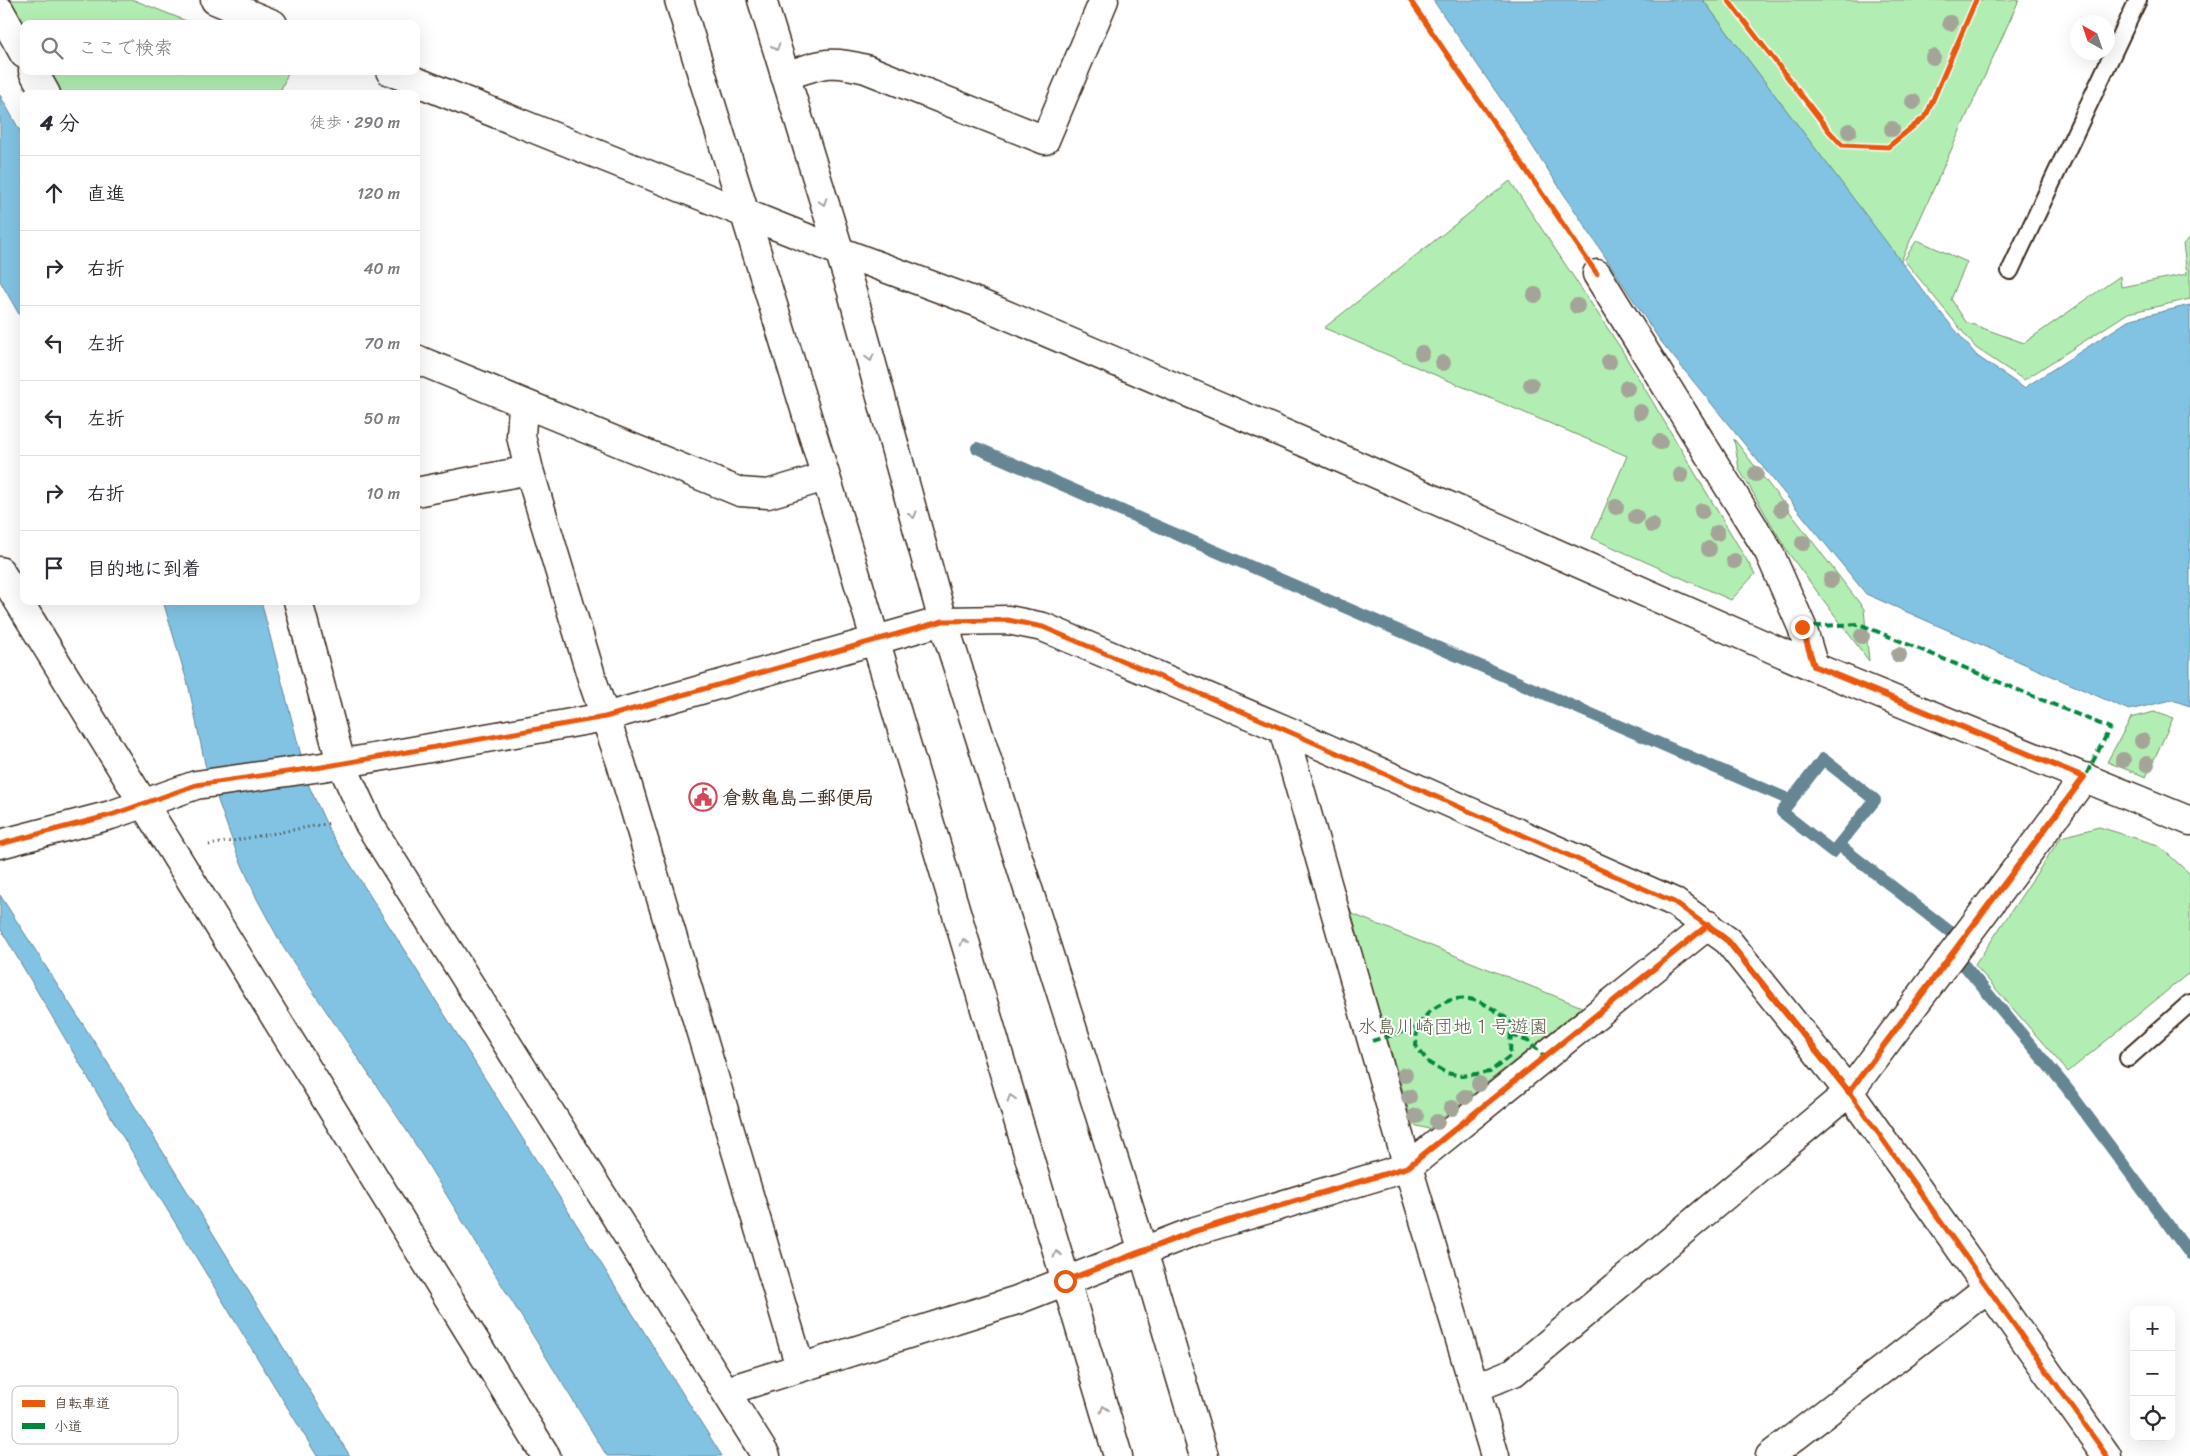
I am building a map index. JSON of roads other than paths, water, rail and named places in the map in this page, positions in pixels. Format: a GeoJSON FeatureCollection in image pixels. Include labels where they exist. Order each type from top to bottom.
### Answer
{"type":"FeatureCollection","features":[{"type":"Feature","properties":{"kind":"street"},"geometry":{"type":"LineString","coordinates":[[215,0],[263,20]]}},
{"type":"Feature","properties":{"kind":"street"},"geometry":{"type":"LineString","coordinates":[[678,0],[745,212],[875,640],[1118,1456]]}},
{"type":"Feature","properties":{"kind":"street"},"geometry":{"type":"LineString","coordinates":[[762,0],[839,251],[943,621],[1143,1252],[1204,1456]]}},
{"type":"Feature","properties":{"kind":"street"},"geometry":{"type":"LineString","coordinates":[[785,76],[825,63],[840,62],[866,69],[1046,140],[1104,0]]}},
{"type":"Feature","properties":{"kind":"street"},"geometry":{"type":"LineString","coordinates":[[0,11],[20,47]]}},
{"type":"Feature","properties":{"kind":"street"},"geometry":{"type":"LineString","coordinates":[[35,75],[44,90]]}},
{"type":"Feature","properties":{"kind":"street"},"geometry":{"type":"LineString","coordinates":[[400,75],[839,251],[976,302],[1306,443],[1814,666],[2190,821]]}},
{"type":"Feature","properties":{"kind":"street"},"geometry":{"type":"LineString","coordinates":[[1596,274],[1769,552],[1802,627],[1814,666]]}},
{"type":"Feature","properties":{"kind":"street"},"geometry":{"type":"LineString","coordinates":[[420,361],[523,405],[740,492],[768,494],[825,477]]}},
{"type":"Feature","properties":{"kind":"street"},"geometry":{"type":"LineString","coordinates":[[523,405],[521,436],[529,470],[592,682],[621,763],[800,1367]]}},
{"type":"Feature","properties":{"kind":"street"},"geometry":{"type":"LineString","coordinates":[[420,491],[529,470]]}},
{"type":"Feature","properties":{"kind":"street"},"geometry":{"type":"LineString","coordinates":[[0,571],[20,603]]}},
{"type":"Feature","properties":{"kind":"street"},"geometry":{"type":"LineString","coordinates":[[21,605],[546,1456]]}},
{"type":"Feature","properties":{"kind":"street"},"geometry":{"type":"LineString","coordinates":[[299,605],[332,765],[766,1456]]}},
{"type":"Feature","properties":{"kind":"street"},"geometry":{"type":"LineString","coordinates":[[0,844],[145,804],[196,785],[332,765],[605,717],[943,621],[1008,620],[1043,627],[1674,902],[1708,925],[1728,941],[1849,1092],[2107,1456]]}},
{"type":"Feature","properties":{"kind":"street"},"geometry":{"type":"LineString","coordinates":[[1283,730],[1408,1167],[1495,1456]]}},
{"type":"Feature","properties":{"kind":"street"},"geometry":{"type":"LineString","coordinates":[[1475,1388],[1514,1372],[1849,1092],[2084,777]]}},
{"type":"Feature","properties":{"kind":"street"},"geometry":{"type":"LineString","coordinates":[[726,1391],[1017,1300],[1195,1231],[1408,1167],[1708,925]]}},
{"type":"Feature","properties":{"kind":"street"},"geometry":{"type":"LineString","coordinates":[[1770,1456],[1988,1288]]}},
{"type":"Feature","properties":{"kind":"lane"},"geometry":{"type":"LineString","coordinates":[[2010,271],[2138,0]]}},
{"type":"Feature","properties":{"kind":"lane"},"geometry":{"type":"LineString","coordinates":[[2128,1058],[2190,1003]]}},
{"type":"Feature","properties":{"kind":"water"},"geometry":{"type":"Polygon","coordinates":[[[1433,0],[1703,0],[1931,301],[1977,356],[2024,388],[2131,319],[2190,305],[2190,706],[2172,700],[2129,710],[1866,594],[1659,339],[1514,118],[1433,0]]]}},
{"type":"Feature","properties":{"kind":"water"},"geometry":{"type":"Polygon","coordinates":[[[0,95],[20,131],[20,316],[0,281],[0,95]]]}},
{"type":"Feature","properties":{"kind":"water"},"geometry":{"type":"Polygon","coordinates":[[[164,605],[262,605],[309,786],[330,832],[722,1456],[607,1456],[409,1134],[283,947],[257,899],[236,851],[205,764],[189,688],[164,605]]]}},
{"type":"Feature","properties":{"kind":"water"},"geometry":{"type":"Polygon","coordinates":[[[0,895],[118,1079],[350,1456],[317,1456],[120,1132],[0,928],[0,895]]]}},
{"type":"Feature","properties":{"kind":"waterway"},"geometry":{"type":"LineString","coordinates":[[977,448],[1790,800]]}},
{"type":"Feature","properties":{"kind":"waterway"},"geometry":{"type":"LineString","coordinates":[[1823,759],[1875,800],[1833,852],[1782,812],[1823,759]]}},
{"type":"Feature","properties":{"kind":"waterway"},"geometry":{"type":"LineString","coordinates":[[1839,845],[1949,931]]}},
{"type":"Feature","properties":{"kind":"waterway"},"geometry":{"type":"LineString","coordinates":[[1964,965],[2066,1087],[2190,1254]]}},
{"type":"Feature","properties":{"kind":"place","name":"倉敷亀島二郵便局"},"geometry":{"type":"Point","coordinates":[703,797]}},
{"type":"Feature","properties":{"kind":"park label","name":"水島川崎団地１号遊園"},"geometry":{"type":"Point","coordinates":[1453,1026]}}]}
